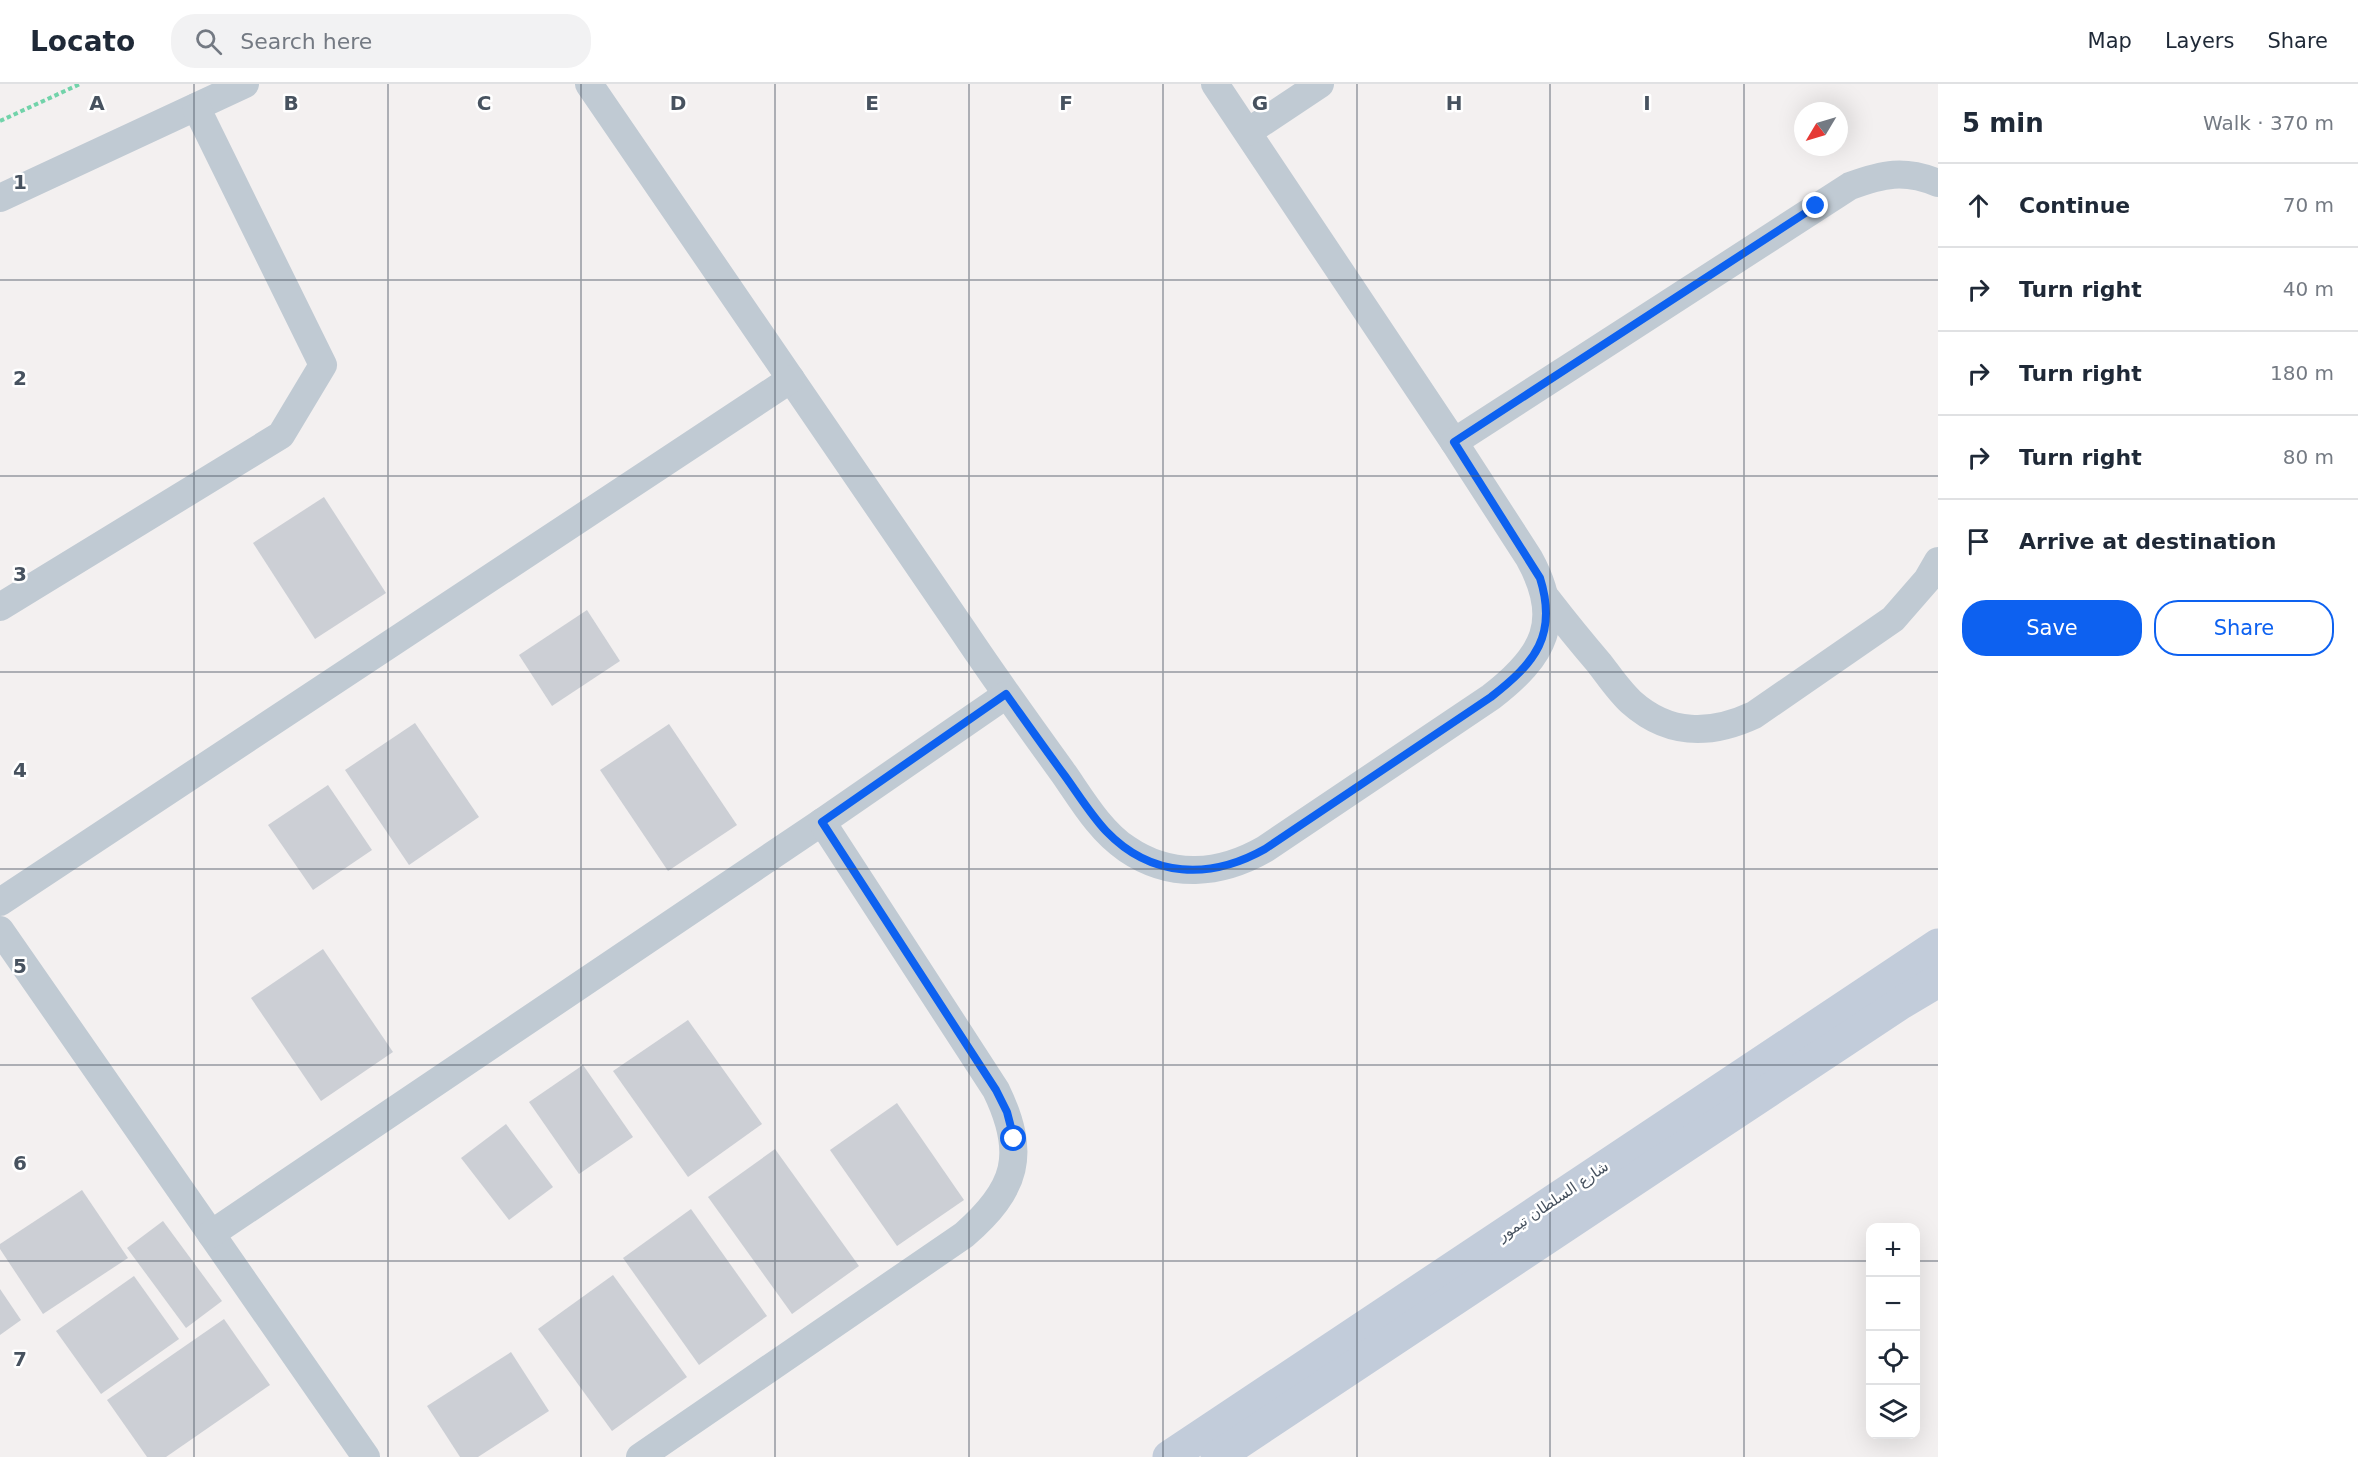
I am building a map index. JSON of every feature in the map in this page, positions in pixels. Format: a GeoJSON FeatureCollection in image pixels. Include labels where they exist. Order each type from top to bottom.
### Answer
{"type":"FeatureCollection","features":[{"type":"Feature","properties":{"kind":"main road","name":"شارع السلطان تيمور"},"geometry":{"type":"LineString","coordinates":[[1169,1457],[1938,945]]}},
{"type":"Feature","properties":{"kind":"main road","name":"شارع السلطان تيمور"},"geometry":{"type":"LineString","coordinates":[[1217,1457],[1901,1003],[1938,981]]}},
{"type":"Feature","properties":{"kind":"street"},"geometry":{"type":"LineString","coordinates":[[0,198],[245,84]]}},
{"type":"Feature","properties":{"kind":"street"},"geometry":{"type":"LineString","coordinates":[[589,84],[1006,694],[1086,806],[1125,848],[1146,860],[1192,871],[1230,866],[1265,849],[1508,684],[1521,671],[1541,639],[1547,621],[1547,599],[1540,578],[1529,558],[1215,84]]}},
{"type":"Feature","properties":{"kind":"street"},"geometry":{"type":"LineString","coordinates":[[1248,132],[1320,84]]}},
{"type":"Feature","properties":{"kind":"street"},"geometry":{"type":"LineString","coordinates":[[0,607],[281,435],[323,365],[196,107]]}},
{"type":"Feature","properties":{"kind":"street"},"geometry":{"type":"LineString","coordinates":[[1454,442],[1833,195],[1850,186],[1888,174],[1916,176],[1938,183]]}},
{"type":"Feature","properties":{"kind":"street"},"geometry":{"type":"LineString","coordinates":[[0,902],[791,379]]}},
{"type":"Feature","properties":{"kind":"street"},"geometry":{"type":"LineString","coordinates":[[1547,599],[1630,701],[1648,715],[1668,724],[1690,729],[1713,729],[1734,724],[1754,715],[1893,619],[1927,580],[1938,561]]}},
{"type":"Feature","properties":{"kind":"street"},"geometry":{"type":"LineString","coordinates":[[211,1234],[822,822],[1006,694]]}},
{"type":"Feature","properties":{"kind":"street"},"geometry":{"type":"LineString","coordinates":[[640,1457],[964,1235],[987,1215],[1000,1198],[1008,1180],[1013,1160],[1014,1139],[1007,1112],[996,1090],[822,822]]}},
{"type":"Feature","properties":{"kind":"street"},"geometry":{"type":"LineString","coordinates":[[0,930],[366,1457]]}},
{"type":"Feature","properties":{"kind":"path"},"geometry":{"type":"LineString","coordinates":[[0,121],[80,84]]}},
{"type":"Feature","properties":{"kind":"building"},"geometry":{"type":"Polygon","coordinates":[[[324,497],[386,593],[315,639],[253,543],[324,497]]]}},
{"type":"Feature","properties":{"kind":"building"},"geometry":{"type":"Polygon","coordinates":[[[587,610],[620,661],[552,706],[519,655],[587,610]]]}},
{"type":"Feature","properties":{"kind":"building"},"geometry":{"type":"Polygon","coordinates":[[[415,723],[479,817],[409,865],[345,770],[415,723]]]}},
{"type":"Feature","properties":{"kind":"building"},"geometry":{"type":"Polygon","coordinates":[[[669,724],[737,825],[668,871],[600,770],[669,724]]]}},
{"type":"Feature","properties":{"kind":"building"},"geometry":{"type":"Polygon","coordinates":[[[328,785],[372,850],[313,890],[268,825],[328,785]]]}},
{"type":"Feature","properties":{"kind":"building"},"geometry":{"type":"Polygon","coordinates":[[[323,949],[393,1052],[321,1101],[251,998],[323,949]]]}},
{"type":"Feature","properties":{"kind":"building"},"geometry":{"type":"Polygon","coordinates":[[[688,1020],[762,1124],[688,1177],[613,1071],[688,1020]]]}},
{"type":"Feature","properties":{"kind":"building"},"geometry":{"type":"Polygon","coordinates":[[[583,1065],[633,1137],[579,1174],[529,1102],[583,1065]]]}},
{"type":"Feature","properties":{"kind":"building"},"geometry":{"type":"Polygon","coordinates":[[[897,1103],[964,1200],[897,1246],[830,1150],[897,1103]]]}},
{"type":"Feature","properties":{"kind":"building"},"geometry":{"type":"Polygon","coordinates":[[[506,1124],[553,1187],[509,1220],[461,1158],[506,1124]]]}},
{"type":"Feature","properties":{"kind":"building"},"geometry":{"type":"Polygon","coordinates":[[[775,1149],[859,1266],[792,1314],[708,1197],[775,1149]]]}},
{"type":"Feature","properties":{"kind":"building"},"geometry":{"type":"Polygon","coordinates":[[[82,1190],[128,1258],[43,1314],[0,1249],[0,1244],[82,1190]]]}},
{"type":"Feature","properties":{"kind":"building"},"geometry":{"type":"Polygon","coordinates":[[[691,1209],[767,1316],[699,1365],[623,1258],[691,1209]]]}},
{"type":"Feature","properties":{"kind":"building"},"geometry":{"type":"Polygon","coordinates":[[[163,1221],[222,1301],[186,1328],[127,1248],[163,1221]]]}},
{"type":"Feature","properties":{"kind":"building"},"geometry":{"type":"Polygon","coordinates":[[[613,1275],[687,1377],[612,1431],[538,1329],[613,1275]]]}},
{"type":"Feature","properties":{"kind":"building"},"geometry":{"type":"Polygon","coordinates":[[[134,1276],[179,1339],[101,1394],[56,1331],[134,1276]]]}},
{"type":"Feature","properties":{"kind":"building"},"geometry":{"type":"Polygon","coordinates":[[[0,1289],[21,1320],[0,1335],[0,1289]]]}},
{"type":"Feature","properties":{"kind":"building"},"geometry":{"type":"Polygon","coordinates":[[[224,1319],[270,1385],[166,1457],[147,1457],[107,1400],[224,1319]]]}},
{"type":"Feature","properties":{"kind":"building"},"geometry":{"type":"Polygon","coordinates":[[[511,1352],[549,1411],[478,1457],[460,1457],[427,1406],[511,1352]]]}},
{"type":"Feature","properties":{"kind":"route"},"geometry":{"type":"LineString","coordinates":[[1014,1139],[1007,1112],[996,1090],[822,822],[1006,694],[1086,806],[1125,848],[1146,860],[1192,871],[1230,866],[1265,849],[1491,697],[1521,671],[1533,656],[1541,639],[1547,621],[1547,599],[1540,578],[1454,442],[1816,206]]}}]}
